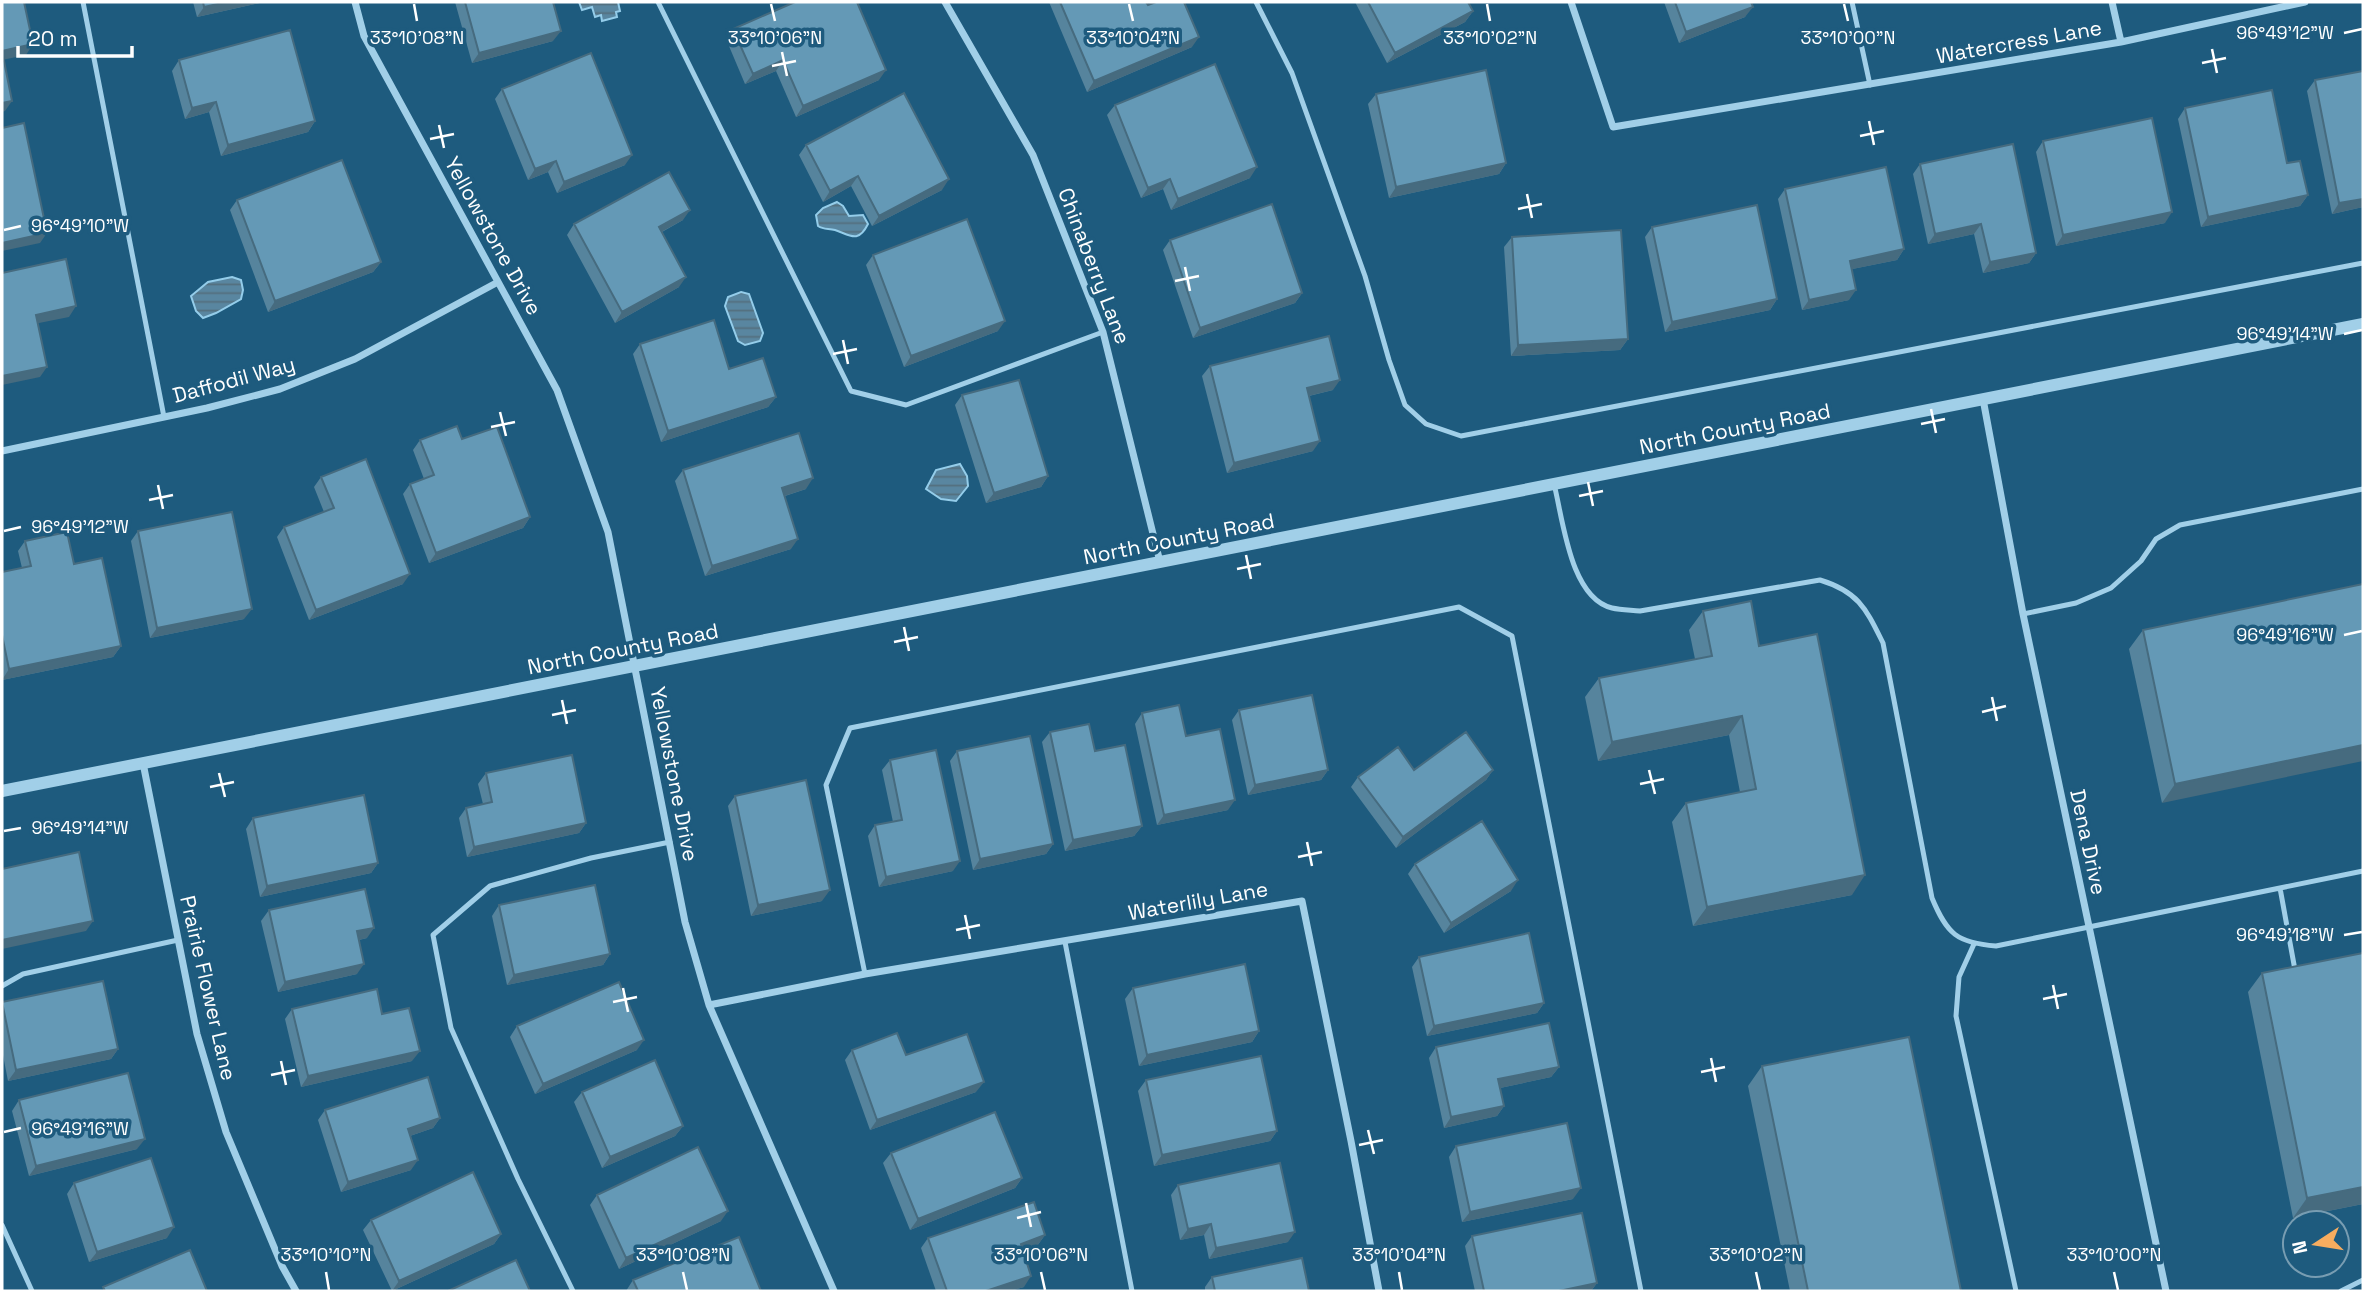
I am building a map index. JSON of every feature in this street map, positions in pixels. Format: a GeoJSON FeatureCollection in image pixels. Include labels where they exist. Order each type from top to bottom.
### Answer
{"type":"FeatureCollection","features":[{"type":"Feature","properties":{"kind":"street","name":"Yellowstone Drive"},"geometry":{"type":"LineString","coordinates":[[355,2],[364,36],[558,390],[608,533],[685,922],[709,1005],[834,1291]]}},
{"type":"Feature","properties":{"kind":"street","name":"Chinaberry Lane"},"geometry":{"type":"LineString","coordinates":[[945,2],[1033,155],[1103,332],[1160,562]]}},
{"type":"Feature","properties":{"kind":"street","name":"Watercress Lane"},"geometry":{"type":"LineString","coordinates":[[1571,2],[1613,127],[2121,42],[2305,2]]}},
{"type":"Feature","properties":{"kind":"street"},"geometry":{"type":"LineString","coordinates":[[2112,2],[2121,42]]}},
{"type":"Feature","properties":{"kind":"street","name":"Daffodil Way"},"geometry":{"type":"LineString","coordinates":[[2,451],[280,390],[342,365],[498,282]]}},
{"type":"Feature","properties":{"kind":"street","name":"North County Road"},"geometry":{"type":"LineString","coordinates":[[2,791],[2363,324]]}},
{"type":"Feature","properties":{"kind":"street","name":"Dena Drive"},"geometry":{"type":"LineString","coordinates":[[1983,399],[2088,926],[2166,1291]]}},
{"type":"Feature","properties":{"kind":"street","name":"Prairie Flower Lane"},"geometry":{"type":"LineString","coordinates":[[143,763],[197,1034],[226,1132],[282,1266],[296,1291]]}},
{"type":"Feature","properties":{"kind":"street","name":"Waterlily Lane"},"geometry":{"type":"LineString","coordinates":[[709,1005],[864,975],[1301,901],[1379,1291]]}},
{"type":"Feature","properties":{"kind":"lane"},"geometry":{"type":"LineString","coordinates":[[83,2],[164,417]]}},
{"type":"Feature","properties":{"kind":"lane"},"geometry":{"type":"LineString","coordinates":[[658,2],[850,391],[906,405],[1103,332]]}},
{"type":"Feature","properties":{"kind":"lane"},"geometry":{"type":"LineString","coordinates":[[1256,2],[1292,73],[1365,276],[1405,405],[1426,424],[1461,436],[2363,263]]}},
{"type":"Feature","properties":{"kind":"lane"},"geometry":{"type":"LineString","coordinates":[[1852,2],[1870,85]]}},
{"type":"Feature","properties":{"kind":"lane"},"geometry":{"type":"LineString","coordinates":[[1554,484],[1574,571],[1591,596],[1610,608],[1640,611],[1820,580],[1841,586],[1865,607],[1884,643],[1932,898],[1941,919],[1954,936],[1974,944],[1996,946],[2363,871]]}},
{"type":"Feature","properties":{"kind":"lane"},"geometry":{"type":"LineString","coordinates":[[2024,614],[2076,603],[2111,588],[2141,561],[2156,539],[2180,526],[2363,489]]}},
{"type":"Feature","properties":{"kind":"lane"},"geometry":{"type":"LineString","coordinates":[[864,975],[826,785],[850,728],[1459,607],[1513,636],[1641,1291]]}},
{"type":"Feature","properties":{"kind":"lane"},"geometry":{"type":"LineString","coordinates":[[573,1291],[518,1179],[451,1028],[433,935],[490,886],[591,858],[670,842]]}},
{"type":"Feature","properties":{"kind":"lane"},"geometry":{"type":"LineString","coordinates":[[2280,888],[2294,970],[2306,968]]}},
{"type":"Feature","properties":{"kind":"lane"},"geometry":{"type":"LineString","coordinates":[[2,986],[23,974],[178,940]]}},
{"type":"Feature","properties":{"kind":"lane"},"geometry":{"type":"LineString","coordinates":[[1065,942],[1132,1291]]}},
{"type":"Feature","properties":{"kind":"lane"},"geometry":{"type":"LineString","coordinates":[[1974,944],[1959,977],[1956,1016],[2016,1291]]}},
{"type":"Feature","properties":{"kind":"lane"},"geometry":{"type":"LineString","coordinates":[[2,1225],[32,1291]]}},
{"type":"Feature","properties":{"kind":"lane"},"geometry":{"type":"LineString","coordinates":[[2341,1291],[2363,1280]]}},
{"type":"Feature","properties":{"kind":"water"},"geometry":{"type":"Polygon","coordinates":[[[579,2],[618,2],[620,11],[616,12],[617,17],[602,21],[601,15],[595,17],[592,7],[582,10],[579,2]]]}},
{"type":"Feature","properties":{"kind":"water"},"geometry":{"type":"Polygon","coordinates":[[[837,202],[849,216],[863,215],[868,224],[861,234],[849,236],[818,226],[816,215],[823,208],[837,202]]]}},
{"type":"Feature","properties":{"kind":"water"},"geometry":{"type":"Polygon","coordinates":[[[232,277],[241,280],[241,299],[203,318],[196,311],[191,296],[208,282],[232,277]]]}},
{"type":"Feature","properties":{"kind":"water"},"geometry":{"type":"Polygon","coordinates":[[[741,292],[749,294],[763,333],[760,341],[745,345],[738,341],[725,306],[728,297],[741,292]]]}},
{"type":"Feature","properties":{"kind":"water"},"geometry":{"type":"Polygon","coordinates":[[[960,464],[967,476],[968,486],[956,501],[941,499],[926,489],[936,470],[960,464]]]}},
{"type":"Feature","properties":{"kind":"building"},"geometry":{"type":"Polygon","coordinates":[[[2,2],[24,2],[33,44],[2,51],[2,2]]]}},
{"type":"Feature","properties":{"kind":"building"},"geometry":{"type":"Polygon","coordinates":[[[203,2],[227,2],[204,7],[203,2]]]}},
{"type":"Feature","properties":{"kind":"building"},"geometry":{"type":"Polygon","coordinates":[[[465,2],[553,2],[561,31],[479,53],[465,2]]]}},
{"type":"Feature","properties":{"kind":"building"},"geometry":{"type":"Polygon","coordinates":[[[795,2],[857,2],[886,70],[803,106],[783,60],[753,74],[733,29],[795,2]]]}},
{"type":"Feature","properties":{"kind":"building"},"geometry":{"type":"Polygon","coordinates":[[[1060,2],[1146,2],[1148,5],[1156,2],[1184,2],[1199,37],[1094,81],[1060,2]]]}},
{"type":"Feature","properties":{"kind":"building"},"geometry":{"type":"Polygon","coordinates":[[[1368,2],[1468,2],[1473,11],[1395,53],[1368,2]]]}},
{"type":"Feature","properties":{"kind":"building"},"geometry":{"type":"Polygon","coordinates":[[[1675,2],[1751,2],[1753,7],[1686,32],[1675,2]]]}},
{"type":"Feature","properties":{"kind":"building"},"geometry":{"type":"Polygon","coordinates":[[[290,30],[315,121],[228,145],[216,102],[192,108],[179,60],[290,30]]]}},
{"type":"Feature","properties":{"kind":"building"},"geometry":{"type":"Polygon","coordinates":[[[2,51],[12,101],[2,103],[2,51]]]}},
{"type":"Feature","properties":{"kind":"building"},"geometry":{"type":"Polygon","coordinates":[[[591,53],[632,155],[564,182],[556,161],[535,169],[502,89],[591,53]]]}},
{"type":"Feature","properties":{"kind":"building"},"geometry":{"type":"Polygon","coordinates":[[[1215,64],[1257,167],[1178,199],[1170,179],[1148,188],[1115,105],[1215,64]]]}},
{"type":"Feature","properties":{"kind":"building"},"geometry":{"type":"Polygon","coordinates":[[[1486,70],[1506,163],[1396,187],[1376,94],[1486,70]]]}},
{"type":"Feature","properties":{"kind":"building"},"geometry":{"type":"Polygon","coordinates":[[[2363,71],[2363,199],[2339,203],[2315,80],[2363,71]]]}},
{"type":"Feature","properties":{"kind":"building"},"geometry":{"type":"Polygon","coordinates":[[[2272,90],[2287,163],[2300,161],[2308,195],[2208,217],[2185,108],[2272,90]]]}},
{"type":"Feature","properties":{"kind":"building"},"geometry":{"type":"Polygon","coordinates":[[[904,93],[949,179],[879,216],[858,176],[830,191],[806,145],[904,93]]]}},
{"type":"Feature","properties":{"kind":"building"},"geometry":{"type":"Polygon","coordinates":[[[2152,118],[2172,212],[2063,235],[2043,141],[2152,118]]]}},
{"type":"Feature","properties":{"kind":"building"},"geometry":{"type":"Polygon","coordinates":[[[24,123],[47,233],[2,243],[2,128],[24,123]]]}},
{"type":"Feature","properties":{"kind":"building"},"geometry":{"type":"Polygon","coordinates":[[[2013,144],[2036,253],[1990,262],[1981,224],[1935,234],[1920,164],[2013,144]]]}},
{"type":"Feature","properties":{"kind":"building"},"geometry":{"type":"Polygon","coordinates":[[[342,160],[381,262],[275,301],[237,200],[342,160]]]}},
{"type":"Feature","properties":{"kind":"building"},"geometry":{"type":"Polygon","coordinates":[[[1886,167],[1904,249],[1850,261],[1856,290],[1809,300],[1785,189],[1886,167]]]}},
{"type":"Feature","properties":{"kind":"building"},"geometry":{"type":"Polygon","coordinates":[[[669,172],[690,210],[659,227],[686,277],[622,312],[574,224],[669,172]]]}},
{"type":"Feature","properties":{"kind":"building"},"geometry":{"type":"Polygon","coordinates":[[[1272,204],[1302,293],[1200,328],[1170,240],[1272,204]]]}},
{"type":"Feature","properties":{"kind":"building"},"geometry":{"type":"Polygon","coordinates":[[[1757,205],[1777,299],[1672,322],[1652,227],[1757,205]]]}},
{"type":"Feature","properties":{"kind":"building"},"geometry":{"type":"Polygon","coordinates":[[[967,219],[1005,321],[911,356],[873,255],[967,219]]]}},
{"type":"Feature","properties":{"kind":"building"},"geometry":{"type":"Polygon","coordinates":[[[1621,230],[1628,339],[1518,345],[1512,237],[1621,230]]]}},
{"type":"Feature","properties":{"kind":"building"},"geometry":{"type":"Polygon","coordinates":[[[66,259],[76,306],[36,315],[47,367],[2,376],[2,273],[66,259]]]}},
{"type":"Feature","properties":{"kind":"building"},"geometry":{"type":"Polygon","coordinates":[[[714,320],[729,369],[763,358],[776,397],[668,431],[640,344],[714,320]]]}},
{"type":"Feature","properties":{"kind":"building"},"geometry":{"type":"Polygon","coordinates":[[[1329,336],[1340,380],[1307,388],[1320,441],[1234,463],[1210,366],[1329,336]]]}},
{"type":"Feature","properties":{"kind":"building"},"geometry":{"type":"Polygon","coordinates":[[[1019,380],[1048,476],[994,493],[962,395],[1019,380]]]}},
{"type":"Feature","properties":{"kind":"building"},"geometry":{"type":"Polygon","coordinates":[[[457,426],[462,439],[497,427],[530,517],[436,553],[410,484],[434,475],[420,440],[457,426]]]}},
{"type":"Feature","properties":{"kind":"building"},"geometry":{"type":"Polygon","coordinates":[[[799,433],[813,478],[782,488],[798,539],[712,566],[683,470],[799,433]]]}},
{"type":"Feature","properties":{"kind":"building"},"geometry":{"type":"Polygon","coordinates":[[[366,459],[410,574],[316,610],[284,527],[334,508],[321,477],[366,459]]]}},
{"type":"Feature","properties":{"kind":"building"},"geometry":{"type":"Polygon","coordinates":[[[232,512],[252,609],[157,628],[138,531],[232,512]]]}},
{"type":"Feature","properties":{"kind":"building"},"geometry":{"type":"Polygon","coordinates":[[[67,532],[74,564],[102,558],[121,646],[9,669],[2,635],[2,572],[31,566],[25,541],[67,532]]]}},
{"type":"Feature","properties":{"kind":"building"},"geometry":{"type":"Polygon","coordinates":[[[2363,584],[2363,745],[2175,784],[2143,630],[2363,584]]]}},
{"type":"Feature","properties":{"kind":"building"},"geometry":{"type":"Polygon","coordinates":[[[1751,601],[1759,646],[1817,634],[1865,875],[1707,907],[1686,803],[1756,789],[1742,716],[1612,742],[1599,678],[1712,656],[1703,611],[1751,601]]]}},
{"type":"Feature","properties":{"kind":"building"},"geometry":{"type":"Polygon","coordinates":[[[1312,695],[1328,770],[1255,785],[1239,710],[1312,695]]]}},
{"type":"Feature","properties":{"kind":"building"},"geometry":{"type":"Polygon","coordinates":[[[1179,705],[1186,736],[1220,729],[1235,800],[1164,815],[1142,713],[1179,705]]]}},
{"type":"Feature","properties":{"kind":"building"},"geometry":{"type":"Polygon","coordinates":[[[1089,724],[1095,751],[1125,745],[1142,826],[1073,840],[1050,732],[1089,724]]]}},
{"type":"Feature","properties":{"kind":"building"},"geometry":{"type":"Polygon","coordinates":[[[1466,732],[1493,770],[1403,837],[1358,777],[1398,747],[1414,770],[1466,732]]]}},
{"type":"Feature","properties":{"kind":"building"},"geometry":{"type":"Polygon","coordinates":[[[1030,736],[1053,844],[980,859],[957,751],[1030,736]]]}},
{"type":"Feature","properties":{"kind":"building"},"geometry":{"type":"Polygon","coordinates":[[[936,750],[960,861],[886,877],[875,825],[902,820],[890,760],[936,750]]]}},
{"type":"Feature","properties":{"kind":"building"},"geometry":{"type":"Polygon","coordinates":[[[572,755],[586,823],[474,847],[466,808],[492,802],[486,773],[572,755]]]}},
{"type":"Feature","properties":{"kind":"building"},"geometry":{"type":"Polygon","coordinates":[[[806,780],[830,890],[758,905],[735,796],[806,780]]]}},
{"type":"Feature","properties":{"kind":"building"},"geometry":{"type":"Polygon","coordinates":[[[364,795],[378,863],[267,886],[253,818],[364,795]]]}},
{"type":"Feature","properties":{"kind":"building"},"geometry":{"type":"Polygon","coordinates":[[[1482,821],[1518,880],[1451,923],[1415,864],[1482,821]]]}},
{"type":"Feature","properties":{"kind":"building"},"geometry":{"type":"Polygon","coordinates":[[[79,852],[93,921],[2,940],[2,869],[79,852]]]}},
{"type":"Feature","properties":{"kind":"building"},"geometry":{"type":"Polygon","coordinates":[[[595,885],[610,954],[514,975],[499,905],[595,885]]]}},
{"type":"Feature","properties":{"kind":"building"},"geometry":{"type":"Polygon","coordinates":[[[365,889],[374,928],[357,931],[364,964],[285,982],[269,910],[365,889]]]}},
{"type":"Feature","properties":{"kind":"building"},"geometry":{"type":"Polygon","coordinates":[[[1529,933],[1544,1003],[1434,1026],[1419,957],[1529,933]]]}},
{"type":"Feature","properties":{"kind":"building"},"geometry":{"type":"Polygon","coordinates":[[[2363,953],[2363,1187],[2307,1198],[2262,973],[2363,953]]]}},
{"type":"Feature","properties":{"kind":"building"},"geometry":{"type":"Polygon","coordinates":[[[1245,964],[1259,1031],[1147,1055],[1133,988],[1245,964]]]}},
{"type":"Feature","properties":{"kind":"building"},"geometry":{"type":"Polygon","coordinates":[[[103,981],[118,1049],[16,1070],[2,1002],[103,981]]]}},
{"type":"Feature","properties":{"kind":"building"},"geometry":{"type":"Polygon","coordinates":[[[619,982],[644,1040],[543,1084],[517,1026],[619,982]]]}},
{"type":"Feature","properties":{"kind":"building"},"geometry":{"type":"Polygon","coordinates":[[[377,989],[382,1014],[409,1008],[420,1051],[308,1076],[292,1009],[377,989]]]}},
{"type":"Feature","properties":{"kind":"building"},"geometry":{"type":"Polygon","coordinates":[[[1549,1023],[1559,1067],[1498,1079],[1504,1106],[1451,1117],[1436,1047],[1549,1023]]]}},
{"type":"Feature","properties":{"kind":"building"},"geometry":{"type":"Polygon","coordinates":[[[897,1033],[906,1055],[967,1034],[984,1082],[877,1120],[852,1050],[897,1033]]]}},
{"type":"Feature","properties":{"kind":"building"},"geometry":{"type":"Polygon","coordinates":[[[1909,1037],[1961,1291],[1808,1291],[1762,1066],[1909,1037]]]}},
{"type":"Feature","properties":{"kind":"building"},"geometry":{"type":"Polygon","coordinates":[[[1261,1056],[1277,1131],[1162,1155],[1146,1080],[1261,1056]]]}},
{"type":"Feature","properties":{"kind":"building"},"geometry":{"type":"Polygon","coordinates":[[[655,1060],[683,1126],[610,1157],[582,1092],[655,1060]]]}},
{"type":"Feature","properties":{"kind":"building"},"geometry":{"type":"Polygon","coordinates":[[[128,1073],[145,1139],[36,1166],[19,1100],[128,1073]]]}},
{"type":"Feature","properties":{"kind":"building"},"geometry":{"type":"Polygon","coordinates":[[[428,1077],[440,1118],[408,1129],[418,1160],[348,1182],[325,1110],[428,1077]]]}},
{"type":"Feature","properties":{"kind":"building"},"geometry":{"type":"Polygon","coordinates":[[[995,1112],[1022,1178],[918,1219],[891,1153],[995,1112]]]}},
{"type":"Feature","properties":{"kind":"building"},"geometry":{"type":"Polygon","coordinates":[[[1567,1123],[1581,1188],[1470,1212],[1456,1146],[1567,1123]]]}},
{"type":"Feature","properties":{"kind":"building"},"geometry":{"type":"Polygon","coordinates":[[[698,1147],[728,1211],[626,1258],[597,1195],[698,1147]]]}},
{"type":"Feature","properties":{"kind":"building"},"geometry":{"type":"Polygon","coordinates":[[[151,1158],[174,1227],[97,1252],[74,1183],[151,1158]]]}},
{"type":"Feature","properties":{"kind":"building"},"geometry":{"type":"Polygon","coordinates":[[[1280,1163],[1295,1232],[1216,1248],[1211,1224],[1188,1229],[1178,1185],[1280,1163]]]}},
{"type":"Feature","properties":{"kind":"building"},"geometry":{"type":"Polygon","coordinates":[[[473,1172],[501,1234],[399,1281],[371,1220],[473,1172]]]}},
{"type":"Feature","properties":{"kind":"building"},"geometry":{"type":"Polygon","coordinates":[[[1034,1202],[1045,1235],[1021,1244],[1031,1276],[986,1291],[947,1291],[928,1238],[1034,1202]]]}},
{"type":"Feature","properties":{"kind":"building"},"geometry":{"type":"Polygon","coordinates":[[[1582,1213],[1597,1283],[1559,1291],[1484,1291],[1472,1236],[1582,1213]]]}},
{"type":"Feature","properties":{"kind":"building"},"geometry":{"type":"Polygon","coordinates":[[[739,1237],[761,1291],[638,1291],[633,1280],[739,1237]]]}},
{"type":"Feature","properties":{"kind":"building"},"geometry":{"type":"Polygon","coordinates":[[[190,1250],[207,1291],[105,1291],[103,1287],[190,1250]]]}},
{"type":"Feature","properties":{"kind":"building"},"geometry":{"type":"Polygon","coordinates":[[[1302,1258],[1309,1291],[1215,1291],[1212,1277],[1302,1258]]]}},
{"type":"Feature","properties":{"kind":"building"},"geometry":{"type":"Polygon","coordinates":[[[516,1260],[530,1291],[448,1291],[516,1260]]]}}]}
